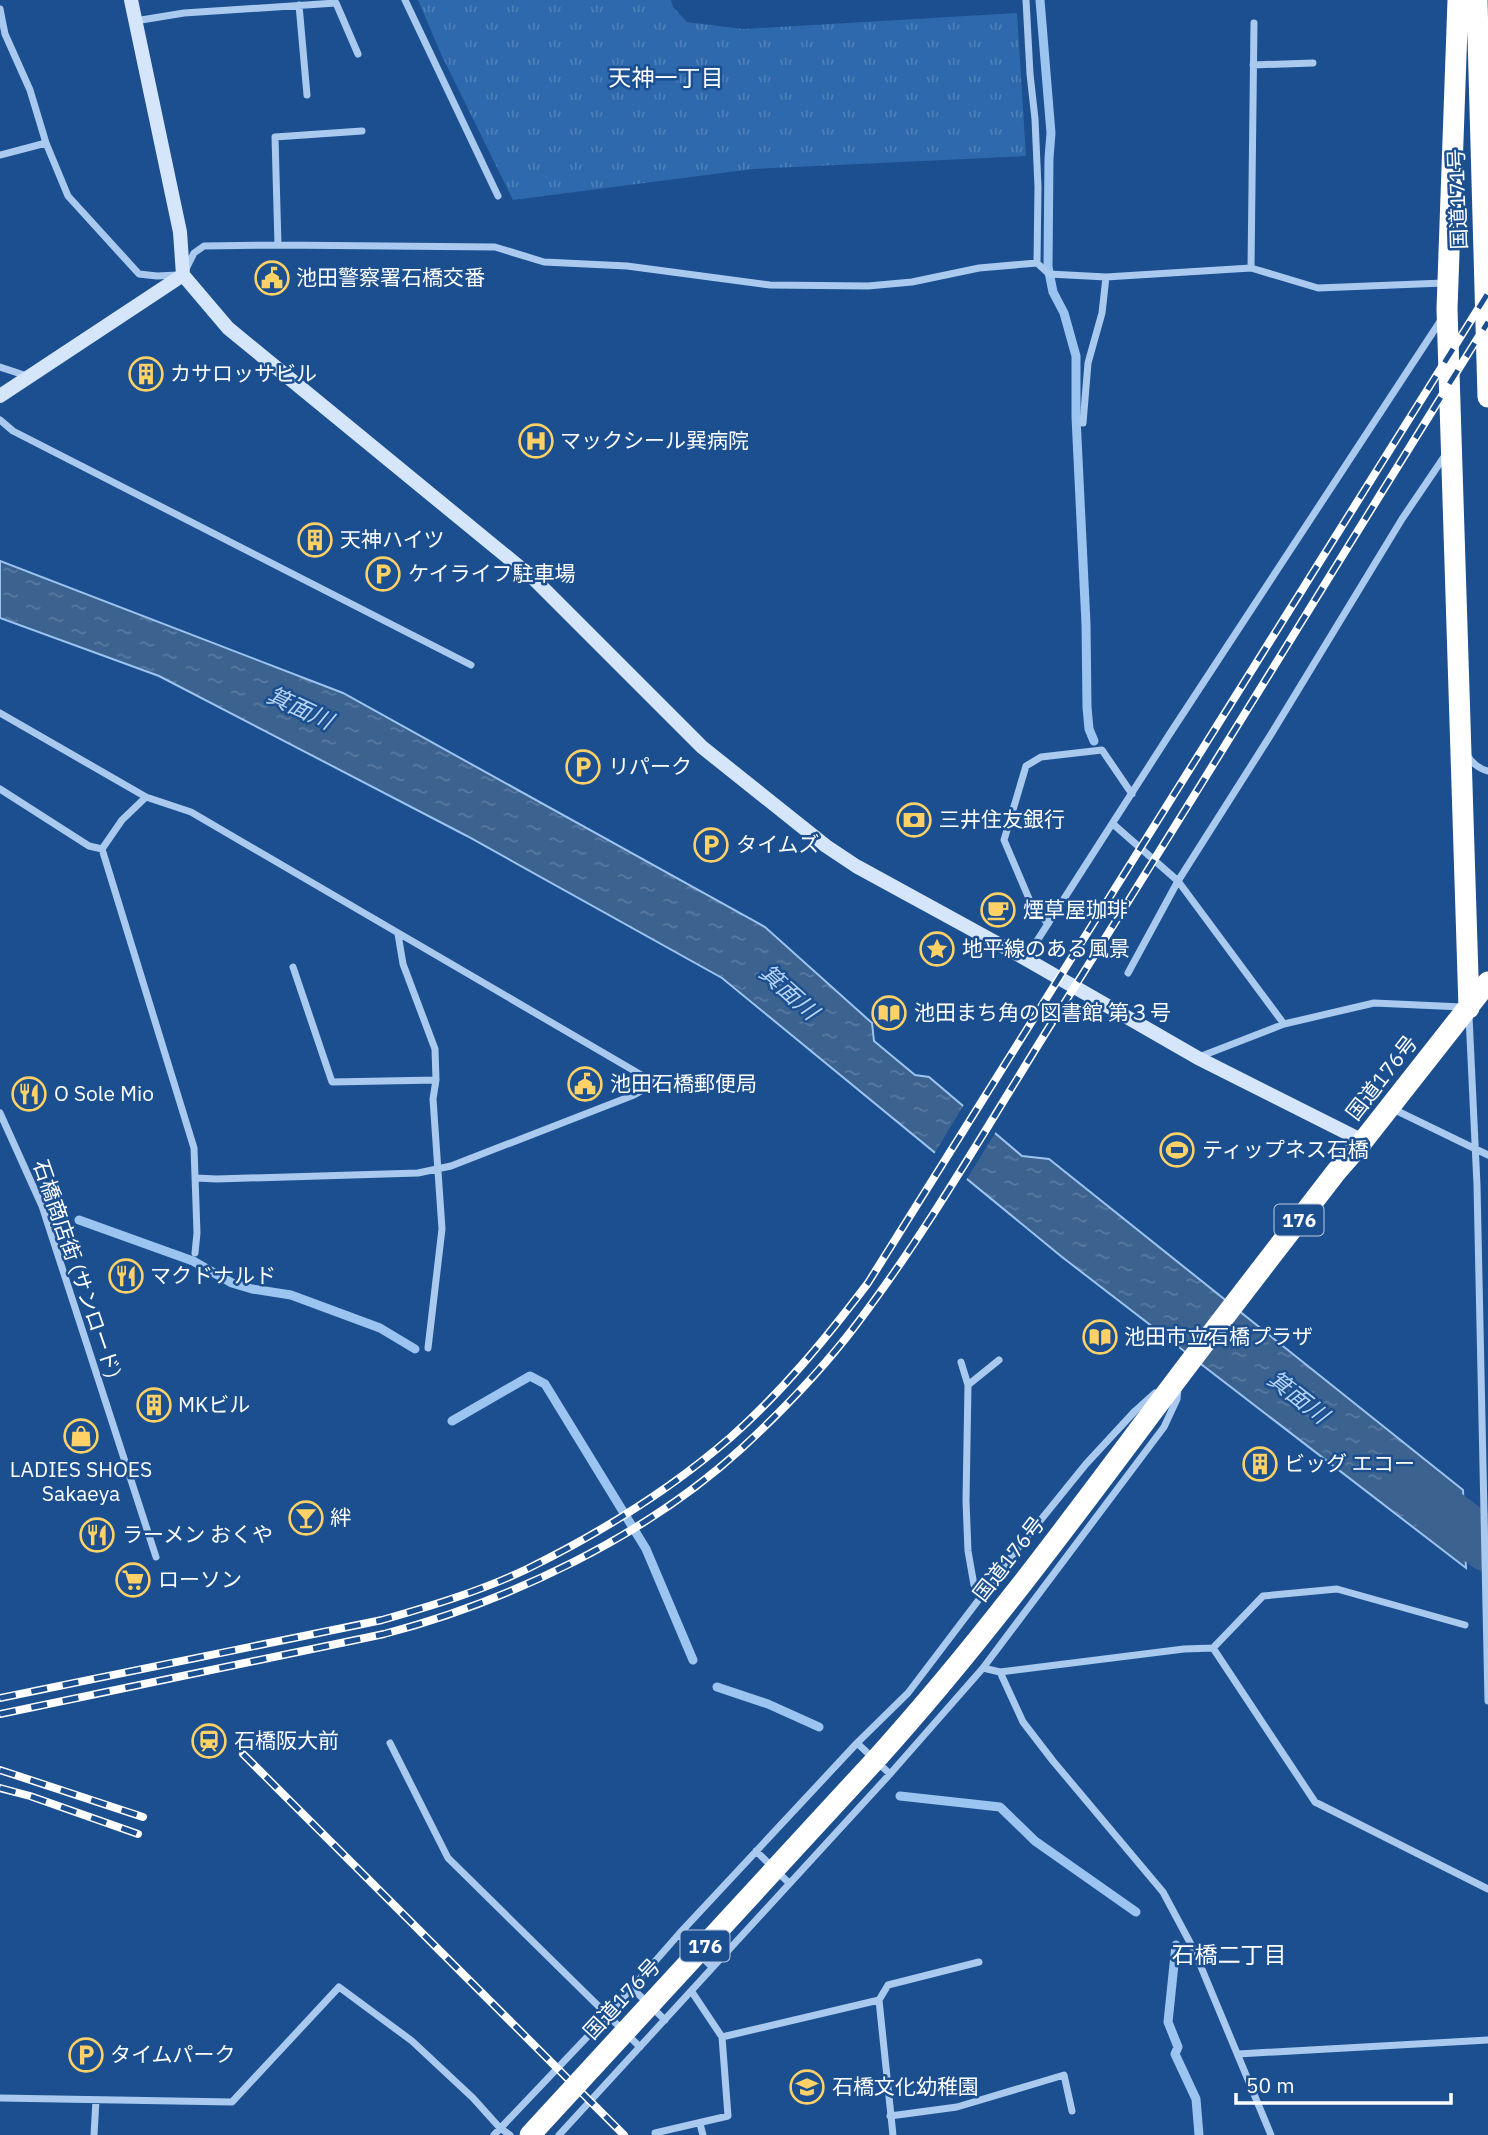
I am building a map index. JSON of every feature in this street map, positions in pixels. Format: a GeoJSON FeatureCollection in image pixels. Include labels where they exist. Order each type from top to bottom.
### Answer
{"type":"FeatureCollection","features":[{"type":"Feature","properties":{"kind":"highway"},"geometry":{"type":"LineString","coordinates":[[1458,0],[1447,309],[1469,1008]]}},
{"type":"Feature","properties":{"kind":"highway","name":"国道171号"},"geometry":{"type":"LineString","coordinates":[[1477,0],[1488,397]]}},
{"type":"Feature","properties":{"kind":"highway","name":"国道176号"},"geometry":{"type":"LineString","coordinates":[[530,2135],[922,1708],[1085,1502],[1336,1172],[1488,982]]}},
{"type":"Feature","properties":{"kind":"street"},"geometry":{"type":"LineString","coordinates":[[131,0],[180,232],[183,275],[228,328],[534,579],[702,747],[826,846],[856,866],[1026,959],[1198,1058],[1363,1141]]}},
{"type":"Feature","properties":{"kind":"street"},"geometry":{"type":"LineString","coordinates":[[405,0],[498,196]]}},
{"type":"Feature","properties":{"kind":"street"},"geometry":{"type":"LineString","coordinates":[[1026,0],[1038,187],[1037,263]]}},
{"type":"Feature","properties":{"kind":"street"},"geometry":{"type":"LineString","coordinates":[[134,21],[184,13],[336,3],[358,54]]}},
{"type":"Feature","properties":{"kind":"street"},"geometry":{"type":"LineString","coordinates":[[299,5],[307,95]]}},
{"type":"Feature","properties":{"kind":"street"},"geometry":{"type":"LineString","coordinates":[[0,9],[5,34],[30,90],[46,143],[68,196],[139,274],[183,275]]}},
{"type":"Feature","properties":{"kind":"street"},"geometry":{"type":"LineString","coordinates":[[1251,268],[1254,23]]}},
{"type":"Feature","properties":{"kind":"street"},"geometry":{"type":"LineString","coordinates":[[1254,65],[1313,63]]}},
{"type":"Feature","properties":{"kind":"street"},"geometry":{"type":"LineString","coordinates":[[278,245],[275,136],[362,131]]}},
{"type":"Feature","properties":{"kind":"street"},"geometry":{"type":"LineString","coordinates":[[0,155],[46,143]]}},
{"type":"Feature","properties":{"kind":"street"},"geometry":{"type":"LineString","coordinates":[[0,396],[183,275],[194,253],[204,246],[495,247],[544,262],[628,266],[770,285],[869,286],[912,282],[979,268],[1037,263],[1049,274],[1106,278],[1251,268],[1318,288],[1448,283]]}},
{"type":"Feature","properties":{"kind":"street"},"geometry":{"type":"LineString","coordinates":[[1083,423],[1088,363],[1102,313],[1106,278]]}},
{"type":"Feature","properties":{"kind":"street"},"geometry":{"type":"LineString","coordinates":[[1026,959],[1433,335],[1447,309]]}},
{"type":"Feature","properties":{"kind":"street"},"geometry":{"type":"LineString","coordinates":[[0,367],[27,376]]}},
{"type":"Feature","properties":{"kind":"street"},"geometry":{"type":"LineString","coordinates":[[0,420],[13,432],[471,665]]}},
{"type":"Feature","properties":{"kind":"street"},"geometry":{"type":"LineString","coordinates":[[1128,974],[1178,881],[1402,519],[1450,448]]}},
{"type":"Feature","properties":{"kind":"street"},"geometry":{"type":"LineString","coordinates":[[0,713],[146,797],[191,812],[655,1083],[634,1095],[452,1166],[404,1174],[196,1178]]}},
{"type":"Feature","properties":{"kind":"street"},"geometry":{"type":"LineString","coordinates":[[1461,744],[1470,760],[1488,771]]}},
{"type":"Feature","properties":{"kind":"street"},"geometry":{"type":"LineString","coordinates":[[1048,924],[1030,901],[1004,840],[1026,765],[1041,757],[1102,750],[1132,794]]}},
{"type":"Feature","properties":{"kind":"street"},"geometry":{"type":"LineString","coordinates":[[0,789],[89,846],[102,849]]}},
{"type":"Feature","properties":{"kind":"street"},"geometry":{"type":"LineString","coordinates":[[102,849],[122,820],[146,797]]}},
{"type":"Feature","properties":{"kind":"street"},"geometry":{"type":"LineString","coordinates":[[1113,824],[1178,881],[1284,1024]]}},
{"type":"Feature","properties":{"kind":"street"},"geometry":{"type":"LineString","coordinates":[[102,849],[194,1148],[197,1233],[195,1253]]}},
{"type":"Feature","properties":{"kind":"street"},"geometry":{"type":"LineString","coordinates":[[398,934],[402,964],[435,1049],[436,1080],[433,1099],[442,1229],[428,1348]]}},
{"type":"Feature","properties":{"kind":"street"},"geometry":{"type":"LineString","coordinates":[[293,967],[332,1082],[436,1080]]}},
{"type":"Feature","properties":{"kind":"street"},"geometry":{"type":"LineString","coordinates":[[1198,1058],[1284,1024],[1374,1003],[1469,1008],[1475,1149],[1488,1701]]}},
{"type":"Feature","properties":{"kind":"street"},"geometry":{"type":"LineString","coordinates":[[1390,1107],[1488,1155]]}},
{"type":"Feature","properties":{"kind":"street","name":"石橋商店街 (サンロード)"},"geometry":{"type":"LineString","coordinates":[[0,1113],[42,1206],[156,1557]]}},
{"type":"Feature","properties":{"kind":"street"},"geometry":{"type":"LineString","coordinates":[[968,1385],[999,1360]]}},
{"type":"Feature","properties":{"kind":"street"},"geometry":{"type":"LineString","coordinates":[[961,1362],[968,1385],[968,1551],[974,1585],[982,1594]]}},
{"type":"Feature","properties":{"kind":"street"},"geometry":{"type":"LineString","coordinates":[[494,2135],[608,2015],[679,1934],[857,1743],[908,1693],[982,1594],[1086,1464],[1135,1411],[1184,1369]]}},
{"type":"Feature","properties":{"kind":"street"},"geometry":{"type":"LineString","coordinates":[[559,2135],[692,1992],[984,1668],[1164,1427],[1177,1399],[1184,1369]]}},
{"type":"Feature","properties":{"kind":"street"},"geometry":{"type":"LineString","coordinates":[[984,1668],[1000,1672],[1184,1649],[1213,1648],[1263,1596],[1337,1589],[1465,1625]]}},
{"type":"Feature","properties":{"kind":"street"},"geometry":{"type":"LineString","coordinates":[[1213,1648],[1315,1802],[1488,1889]]}},
{"type":"Feature","properties":{"kind":"street"},"geometry":{"type":"LineString","coordinates":[[1000,1672],[1023,1722],[1053,1762],[1163,1892],[1194,1950],[1271,2135]]}},
{"type":"Feature","properties":{"kind":"street"},"geometry":{"type":"LineString","coordinates":[[390,1743],[449,1858],[640,2047]]}},
{"type":"Feature","properties":{"kind":"street"},"geometry":{"type":"LineString","coordinates":[[857,1743],[890,1774]]}},
{"type":"Feature","properties":{"kind":"street"},"geometry":{"type":"LineString","coordinates":[[756,1851],[789,1883]]}},
{"type":"Feature","properties":{"kind":"street"},"geometry":{"type":"LineString","coordinates":[[679,1934],[712,1967]]}},
{"type":"Feature","properties":{"kind":"street"},"geometry":{"type":"LineString","coordinates":[[893,2135],[879,2000],[888,1985],[979,1962]]}},
{"type":"Feature","properties":{"kind":"street"},"geometry":{"type":"LineString","coordinates":[[0,2098],[232,2102],[339,1987],[412,2041],[510,2135]]}},
{"type":"Feature","properties":{"kind":"street"},"geometry":{"type":"LineString","coordinates":[[632,1988],[665,2020]]}},
{"type":"Feature","properties":{"kind":"street"},"geometry":{"type":"LineString","coordinates":[[655,2133],[728,2116],[722,2037],[692,1992]]}},
{"type":"Feature","properties":{"kind":"street"},"geometry":{"type":"LineString","coordinates":[[722,2037],[879,2000]]}},
{"type":"Feature","properties":{"kind":"street"},"geometry":{"type":"LineString","coordinates":[[1238,2054],[1488,2040]]}},
{"type":"Feature","properties":{"kind":"street"},"geometry":{"type":"LineString","coordinates":[[890,2116],[957,2107],[1064,2075],[1072,2111]]}},
{"type":"Feature","properties":{"kind":"street"},"geometry":{"type":"LineString","coordinates":[[94,2135],[96,2100]]}},
{"type":"Feature","properties":{"kind":"street"},"geometry":{"type":"LineString","coordinates":[[700,2124],[703,2135]]}},
{"type":"Feature","properties":{"kind":"green space"},"geometry":{"type":"Polygon","coordinates":[[[418,0],[671,0],[673,7],[687,22],[743,29],[1017,13],[1026,156],[753,169],[513,200],[441,54],[418,0]]]}},
{"type":"Feature","properties":{"kind":"water"},"geometry":{"type":"Polygon","coordinates":[[[0,561],[343,693],[765,927],[872,1023],[874,1041],[915,1075],[929,1077],[1022,1156],[1049,1159],[1463,1490],[1466,1568],[1062,1257],[722,978],[467,836],[159,676],[0,618],[0,561]]]}},
{"type":"Feature","properties":{"kind":"pier"},"geometry":{"type":"Polygon","coordinates":[[[965,1103],[997,1130],[965,1182],[933,1156],[965,1103]]]}},
{"type":"Feature","properties":{"kind":"waterway"},"geometry":{"type":"LineString","coordinates":[[1040,0],[1051,133],[1048,267],[1053,292],[1064,313],[1076,356],[1087,707],[1089,729],[1094,741]]}},
{"type":"Feature","properties":{"kind":"waterway"},"geometry":{"type":"LineString","coordinates":[[79,1220],[193,1261],[232,1283],[291,1295],[380,1328],[415,1349]]}},
{"type":"Feature","properties":{"kind":"waterway"},"geometry":{"type":"LineString","coordinates":[[452,1421],[530,1376],[545,1384],[646,1549],[693,1660]]}},
{"type":"Feature","properties":{"kind":"waterway","name":"箕面川"},"geometry":{"type":"LineString","coordinates":[[1407,1485],[1488,1546]]}},
{"type":"Feature","properties":{"kind":"waterway"},"geometry":{"type":"LineString","coordinates":[[717,1687],[768,1704],[819,1727]]}},
{"type":"Feature","properties":{"kind":"waterway"},"geometry":{"type":"LineString","coordinates":[[900,1796],[1000,1807],[1035,1841],[1136,1912]]}},
{"type":"Feature","properties":{"kind":"waterway"},"geometry":{"type":"LineString","coordinates":[[1176,1945],[1168,2022],[1178,2047],[1175,2054],[1196,2099],[1199,2135]]}},
{"type":"Feature","properties":{"kind":"railway"},"geometry":{"type":"LineString","coordinates":[[0,1698],[382,1620],[474,1591],[510,1577],[608,1525],[684,1475],[731,1437],[804,1363],[868,1283],[1488,293]]}},
{"type":"Feature","properties":{"kind":"railway"},"geometry":{"type":"LineString","coordinates":[[0,1714],[384,1634],[479,1604],[573,1562],[619,1537],[663,1510],[742,1448],[830,1357],[909,1251],[1488,322]]}},
{"type":"Feature","properties":{"kind":"railway"},"geometry":{"type":"LineString","coordinates":[[243,1754],[624,2135]]}},
{"type":"Feature","properties":{"kind":"railway"},"geometry":{"type":"LineString","coordinates":[[0,1770],[143,1817]]}},
{"type":"Feature","properties":{"kind":"railway"},"geometry":{"type":"LineString","coordinates":[[0,1788],[138,1834]]}},
{"type":"Feature","properties":{"kind":"place","name":"池田警察署石橋交番"},"geometry":{"type":"Point","coordinates":[272,278]}},
{"type":"Feature","properties":{"kind":"place","name":"カサロッサビル"},"geometry":{"type":"Point","coordinates":[146,374]}},
{"type":"Feature","properties":{"kind":"place","name":"マックシール巽病院"},"geometry":{"type":"Point","coordinates":[536,441]}},
{"type":"Feature","properties":{"kind":"place","name":"天神ハイツ"},"geometry":{"type":"Point","coordinates":[315,540]}},
{"type":"Feature","properties":{"kind":"place","name":"ケイライフ駐車場"},"geometry":{"type":"Point","coordinates":[383,574]}},
{"type":"Feature","properties":{"kind":"place","name":"リパーク"},"geometry":{"type":"Point","coordinates":[583,767]}},
{"type":"Feature","properties":{"kind":"place","name":"三井住友銀行"},"geometry":{"type":"Point","coordinates":[914,820]}},
{"type":"Feature","properties":{"kind":"place","name":"タイムズ"},"geometry":{"type":"Point","coordinates":[711,845]}},
{"type":"Feature","properties":{"kind":"place","name":"煙草屋珈琲"},"geometry":{"type":"Point","coordinates":[998,910]}},
{"type":"Feature","properties":{"kind":"place","name":"地平線のある風景"},"geometry":{"type":"Point","coordinates":[937,949]}},
{"type":"Feature","properties":{"kind":"place","name":"池田まち角の図書館 第３号"},"geometry":{"type":"Point","coordinates":[889,1013]}},
{"type":"Feature","properties":{"kind":"place","name":"池田石橋郵便局"},"geometry":{"type":"Point","coordinates":[585,1084]}},
{"type":"Feature","properties":{"kind":"place","name":"O Sole Mio"},"geometry":{"type":"Point","coordinates":[29,1094]}},
{"type":"Feature","properties":{"kind":"place","name":"ティップネス石橋"},"geometry":{"type":"Point","coordinates":[1177,1150]}},
{"type":"Feature","properties":{"kind":"place","name":"マクドナルド"},"geometry":{"type":"Point","coordinates":[126,1276]}},
{"type":"Feature","properties":{"kind":"place","name":"池田市立石橋プラザ"},"geometry":{"type":"Point","coordinates":[1100,1337]}},
{"type":"Feature","properties":{"kind":"place","name":"MKビル"},"geometry":{"type":"Point","coordinates":[154,1405]}},
{"type":"Feature","properties":{"kind":"place","name":"LADIES SHOES Sakaeya"},"geometry":{"type":"Point","coordinates":[81,1436]}},
{"type":"Feature","properties":{"kind":"place","name":"ビッグ エコー"},"geometry":{"type":"Point","coordinates":[1260,1464]}},
{"type":"Feature","properties":{"kind":"place","name":"絆"},"geometry":{"type":"Point","coordinates":[306,1518]}},
{"type":"Feature","properties":{"kind":"place","name":"ラーメン おくや"},"geometry":{"type":"Point","coordinates":[97,1535]}},
{"type":"Feature","properties":{"kind":"place","name":"ローソン"},"geometry":{"type":"Point","coordinates":[133,1580]}},
{"type":"Feature","properties":{"kind":"place","name":"石橋阪大前"},"geometry":{"type":"Point","coordinates":[209,1741]}},
{"type":"Feature","properties":{"kind":"place","name":"タイムパーク"},"geometry":{"type":"Point","coordinates":[86,2055]}},
{"type":"Feature","properties":{"kind":"place","name":"石橋文化幼稚園"},"geometry":{"type":"Point","coordinates":[807,2087]}},
{"type":"Feature","properties":{"kind":"district","name":"天神一丁目"},"geometry":{"type":"Point","coordinates":[666,78]}},
{"type":"Feature","properties":{"kind":"district","name":"石橋二丁目"},"geometry":{"type":"Point","coordinates":[1229,1955]}}]}
